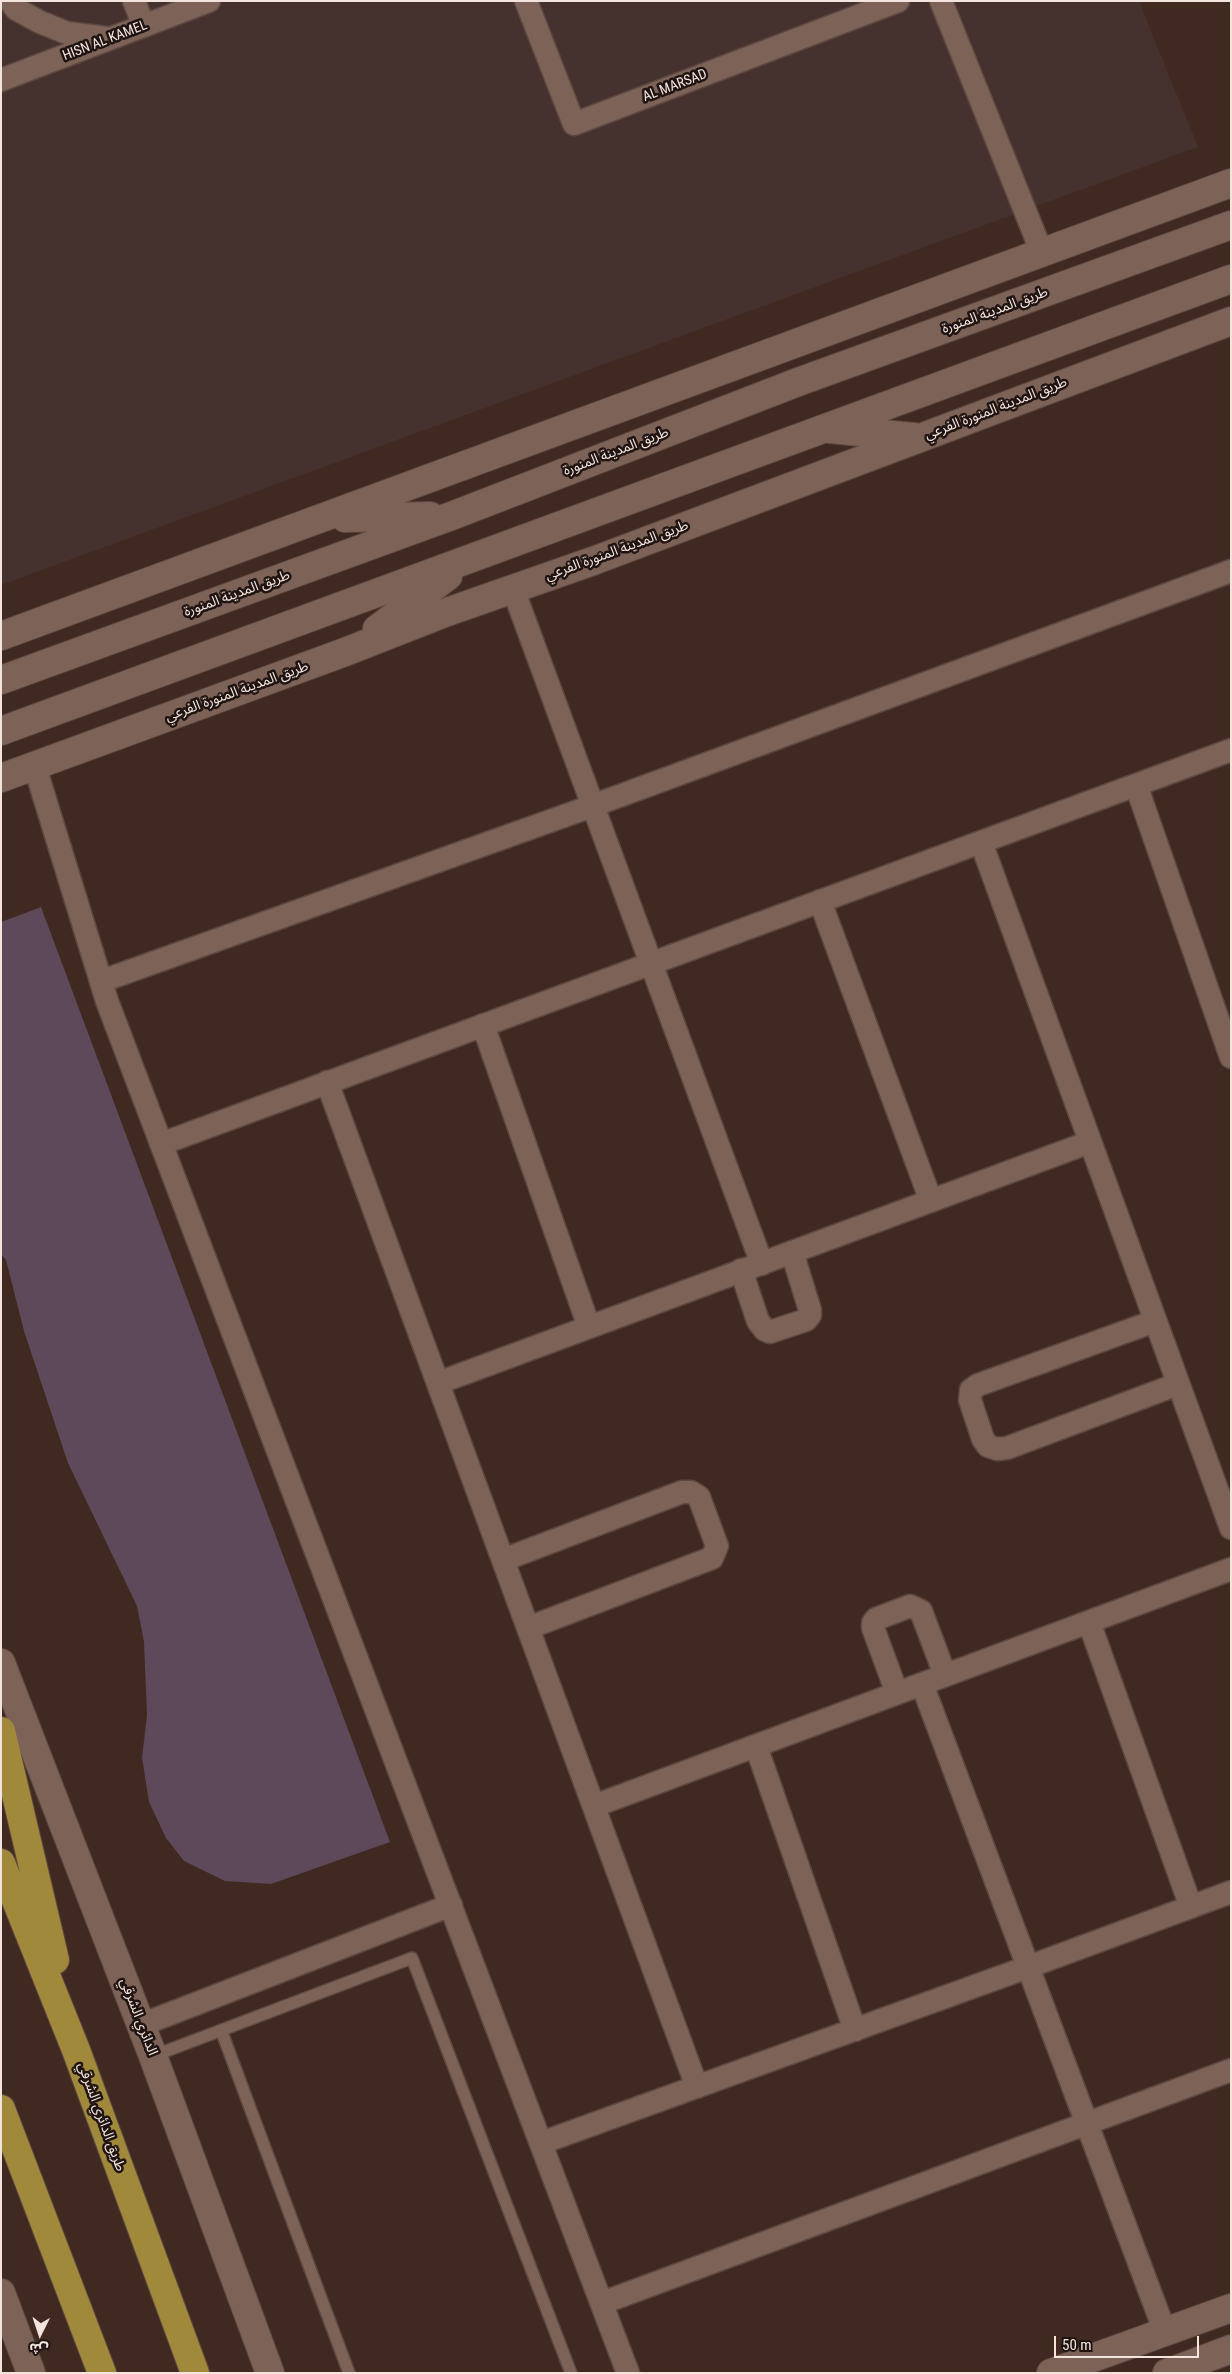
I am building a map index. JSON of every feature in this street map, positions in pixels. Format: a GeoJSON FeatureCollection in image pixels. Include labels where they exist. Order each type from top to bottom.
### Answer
{"type":"FeatureCollection","features":[{"type":"Feature","properties":{"kind":"highway"},"geometry":{"type":"LineString","coordinates":[[1,1731],[76,2050]]}},
{"type":"Feature","properties":{"kind":"highway","name":"طريق الدائري الشرقي"},"geometry":{"type":"LineString","coordinates":[[1,1863],[76,2050],[195,2373]]}},
{"type":"Feature","properties":{"kind":"highway"},"geometry":{"type":"LineString","coordinates":[[1,2109],[102,2373]]}},
{"type":"Feature","properties":{"kind":"street"},"geometry":{"type":"LineString","coordinates":[[10,1],[16,9],[40,22],[67,33],[111,39]]}},
{"type":"Feature","properties":{"kind":"street"},"geometry":{"type":"LineString","coordinates":[[134,1],[144,26]]}},
{"type":"Feature","properties":{"kind":"street","name":"HISN AL KAMEL"},"geometry":{"type":"LineString","coordinates":[[1,80],[210,1]]}},
{"type":"Feature","properties":{"kind":"street","name":"AL MARSAD"},"geometry":{"type":"LineString","coordinates":[[526,1],[574,124],[898,1]]}},
{"type":"Feature","properties":{"kind":"street"},"geometry":{"type":"LineString","coordinates":[[941,1],[1042,253]]}},
{"type":"Feature","properties":{"kind":"street"},"geometry":{"type":"LineString","coordinates":[[2,635],[1231,183]]}},
{"type":"Feature","properties":{"kind":"street","name":"طريق المدينة المنورة"},"geometry":{"type":"LineString","coordinates":[[1,680],[454,515],[798,382],[1231,225]]}},
{"type":"Feature","properties":{"kind":"street"},"geometry":{"type":"LineString","coordinates":[[1,732],[1231,278]]}},
{"type":"Feature","properties":{"kind":"street"},"geometry":{"type":"LineString","coordinates":[[798,382],[870,316]]}},
{"type":"Feature","properties":{"kind":"street","name":"طريق المدينة المنورة الفرعي"},"geometry":{"type":"LineString","coordinates":[[1,778],[345,652],[447,612],[593,561],[1231,321]]}},
{"type":"Feature","properties":{"kind":"street"},"geometry":{"type":"LineString","coordinates":[[824,428],[920,438]]}},
{"type":"Feature","properties":{"kind":"street"},"geometry":{"type":"LineString","coordinates":[[323,518],[454,515]]}},
{"type":"Feature","properties":{"kind":"street"},"geometry":{"type":"LineString","coordinates":[[345,652],[474,557]]}},
{"type":"Feature","properties":{"kind":"street"},"geometry":{"type":"LineString","coordinates":[[102,981],[592,806],[1231,571]]}},
{"type":"Feature","properties":{"kind":"street"},"geometry":{"type":"LineString","coordinates":[[513,589],[651,964],[752,1267],[758,1321],[765,1330],[770,1332],[806,1320],[810,1315],[792,1252]]}},
{"type":"Feature","properties":{"kind":"street"},"geometry":{"type":"LineString","coordinates":[[161,1144],[1231,750]]}},
{"type":"Feature","properties":{"kind":"street"},"geometry":{"type":"LineString","coordinates":[[1,770],[35,767],[107,1001],[628,2373]]}},
{"type":"Feature","properties":{"kind":"street"},"geometry":{"type":"LineString","coordinates":[[1136,785],[1231,1058]]}},
{"type":"Feature","properties":{"kind":"street"},"geometry":{"type":"LineString","coordinates":[[981,842],[1231,1528]]}},
{"type":"Feature","properties":{"kind":"street"},"geometry":{"type":"LineString","coordinates":[[820,901],[931,1201]]}},
{"type":"Feature","properties":{"kind":"street"},"geometry":{"type":"LineString","coordinates":[[483,1025],[589,1327]]}},
{"type":"Feature","properties":{"kind":"street"},"geometry":{"type":"LineString","coordinates":[[328,1082],[697,2087]]}},
{"type":"Feature","properties":{"kind":"street"},"geometry":{"type":"LineString","coordinates":[[438,1383],[1090,1142]]}},
{"type":"Feature","properties":{"kind":"street"},"geometry":{"type":"LineString","coordinates":[[1155,1321],[978,1385],[971,1390],[970,1400],[983,1438],[988,1446],[997,1449],[1007,1448],[1178,1384]]}},
{"type":"Feature","properties":{"kind":"street"},"geometry":{"type":"LineString","coordinates":[[503,1560],[682,1492],[691,1492],[699,1497],[718,1546],[712,1558],[528,1628]]}},
{"type":"Feature","properties":{"kind":"street"},"geometry":{"type":"LineString","coordinates":[[594,1806],[1231,1569]]}},
{"type":"Feature","properties":{"kind":"street"},"geometry":{"type":"LineString","coordinates":[[897,1693],[873,1628],[876,1619],[910,1606],[921,1611],[945,1675]]}},
{"type":"Feature","properties":{"kind":"street"},"geometry":{"type":"LineString","coordinates":[[1089,1622],[1191,1907]]}},
{"type":"Feature","properties":{"kind":"street","name":"الدائري الشرقي"},"geometry":{"type":"LineString","coordinates":[[1,1663],[153,2056],[270,2373]]}},
{"type":"Feature","properties":{"kind":"street"},"geometry":{"type":"LineString","coordinates":[[922,1684],[1165,2332]]}},
{"type":"Feature","properties":{"kind":"street"},"geometry":{"type":"LineString","coordinates":[[756,1746],[855,2030]]}},
{"type":"Feature","properties":{"kind":"street"},"geometry":{"type":"LineString","coordinates":[[541,2143],[1028,1968],[1231,1892]]}},
{"type":"Feature","properties":{"kind":"street"},"geometry":{"type":"LineString","coordinates":[[141,2026],[451,1905]]}},
{"type":"Feature","properties":{"kind":"street"},"geometry":{"type":"LineString","coordinates":[[602,2303],[1231,2070]]}},
{"type":"Feature","properties":{"kind":"street"},"geometry":{"type":"LineString","coordinates":[[1,2294],[31,2373]]}},
{"type":"Feature","properties":{"kind":"street"},"geometry":{"type":"LineString","coordinates":[[1051,2373],[1231,2308]]}},
{"type":"Feature","properties":{"kind":"street"},"geometry":{"type":"LineString","coordinates":[[1167,2373],[1231,2349]]}},
{"type":"Feature","properties":{"kind":"lane"},"geometry":{"type":"LineString","coordinates":[[153,2056],[412,1958],[570,2373]]}},
{"type":"Feature","properties":{"kind":"lane"},"geometry":{"type":"LineString","coordinates":[[221,2030],[349,2373]]}},
{"type":"Feature","properties":{"kind":"shaded area"},"geometry":{"type":"Polygon","coordinates":[[[1,1],[1139,1],[1198,147],[1,585],[1,1]]]}},
{"type":"Feature","properties":{"kind":"building"},"geometry":{"type":"Polygon","coordinates":[[[41,907],[390,1842],[271,1884],[225,1881],[184,1861],[166,1838],[149,1802],[142,1758],[147,1715],[144,1642],[137,1606],[68,1463],[24,1331],[6,1260],[1,1254],[1,922],[41,907]]]}}]}
